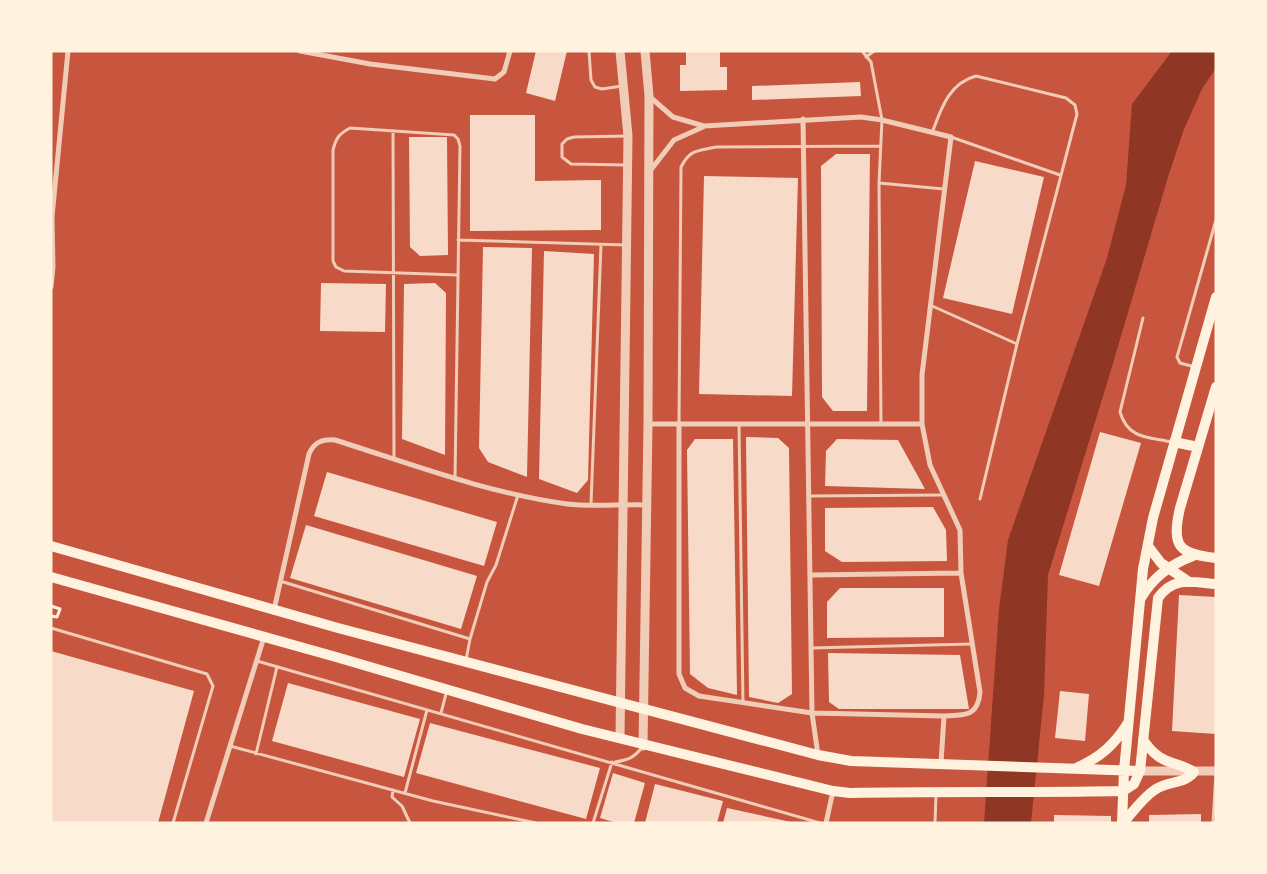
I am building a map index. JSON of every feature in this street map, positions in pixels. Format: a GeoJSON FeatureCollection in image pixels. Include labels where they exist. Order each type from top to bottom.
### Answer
{"type":"FeatureCollection","features":[{"type":"Feature","properties":{"kind":"main road"},"geometry":{"type":"LineString","coordinates":[[1123,823],[1124,771],[1140,587],[1148,546],[1174,442],[1216,297]]}},
{"type":"Feature","properties":{"kind":"main road"},"geometry":{"type":"LineString","coordinates":[[1216,387],[1180,508],[1177,539],[1183,550],[1193,556],[1216,558]]}},
{"type":"Feature","properties":{"kind":"main road"},"geometry":{"type":"LineString","coordinates":[[1174,442],[1198,447]]}},
{"type":"Feature","properties":{"kind":"main road"},"geometry":{"type":"LineString","coordinates":[[51,546],[274,610],[818,755],[851,761],[941,762],[1071,770],[1140,771]]}},
{"type":"Feature","properties":{"kind":"main road"},"geometry":{"type":"LineString","coordinates":[[1148,546],[1168,569],[1190,582]]}},
{"type":"Feature","properties":{"kind":"main road"},"geometry":{"type":"LineString","coordinates":[[1139,600],[1148,585],[1168,569],[1193,556]]}},
{"type":"Feature","properties":{"kind":"main road"},"geometry":{"type":"LineString","coordinates":[[51,577],[643,746],[833,791],[850,793],[1123,791],[1134,784],[1140,771],[1156,605],[1164,589],[1174,583],[1216,584]]}},
{"type":"Feature","properties":{"kind":"main road"},"geometry":{"type":"LineString","coordinates":[[1071,770],[1090,762],[1106,751],[1120,736],[1130,719]]}},
{"type":"Feature","properties":{"kind":"main road"},"geometry":{"type":"LineString","coordinates":[[1123,823],[1150,793],[1167,784],[1189,778],[1194,772],[1154,754],[1143,740]]}},
{"type":"Feature","properties":{"kind":"street"},"geometry":{"type":"LineString","coordinates":[[300,51],[370,64],[495,79],[504,72],[510,51]]}},
{"type":"Feature","properties":{"kind":"street"},"geometry":{"type":"LineString","coordinates":[[620,51],[628,136],[620,738]]}},
{"type":"Feature","properties":{"kind":"street"},"geometry":{"type":"LineString","coordinates":[[643,746],[648,424],[649,96],[645,51]]}},
{"type":"Feature","properties":{"kind":"street"},"geometry":{"type":"LineString","coordinates":[[51,287],[53,267],[52,217],[68,52]]}},
{"type":"Feature","properties":{"kind":"street"},"geometry":{"type":"LineString","coordinates":[[649,96],[673,117],[704,126],[861,117],[882,120],[951,138],[922,375],[922,424],[930,465],[942,495],[960,530],[961,573],[980,692],[979,703],[974,711],[966,715],[944,716],[812,714],[699,696],[686,688],[679,674],[679,423]]}},
{"type":"Feature","properties":{"kind":"street"},"geometry":{"type":"LineString","coordinates":[[803,120],[812,714],[818,755]]}},
{"type":"Feature","properties":{"kind":"street"},"geometry":{"type":"LineString","coordinates":[[648,173],[674,140],[704,126]]}},
{"type":"Feature","properties":{"kind":"street"},"geometry":{"type":"LineString","coordinates":[[648,424],[922,424]]}},
{"type":"Feature","properties":{"kind":"street"},"geometry":{"type":"LineString","coordinates":[[274,610],[308,454],[317,442],[327,439],[336,440],[455,478],[518,494],[569,504],[647,505]]}},
{"type":"Feature","properties":{"kind":"street"},"geometry":{"type":"LineString","coordinates":[[810,575],[961,573]]}},
{"type":"Feature","properties":{"kind":"street"},"geometry":{"type":"LineString","coordinates":[[206,823],[264,637]]}},
{"type":"Feature","properties":{"kind":"street"},"geometry":{"type":"LineString","coordinates":[[941,762],[944,716]]}},
{"type":"Feature","properties":{"kind":"street"},"geometry":{"type":"LineString","coordinates":[[1140,771],[1216,771]]}},
{"type":"Feature","properties":{"kind":"street"},"geometry":{"type":"LineString","coordinates":[[826,823],[833,791]]}},
{"type":"Feature","properties":{"kind":"lane"},"geometry":{"type":"LineString","coordinates":[[589,51],[591,80],[595,87],[602,89],[623,86]]}},
{"type":"Feature","properties":{"kind":"lane"},"geometry":{"type":"LineString","coordinates":[[862,51],[870,62],[882,120],[879,183],[881,424]]}},
{"type":"Feature","properties":{"kind":"lane"},"geometry":{"type":"LineString","coordinates":[[866,57],[874,51]]}},
{"type":"Feature","properties":{"kind":"lane"},"geometry":{"type":"LineString","coordinates":[[932,134],[942,105],[964,79],[976,76],[1066,98],[1075,104],[1077,114],[1017,344],[980,499]]}},
{"type":"Feature","properties":{"kind":"lane"},"geometry":{"type":"LineString","coordinates":[[455,478],[460,146],[458,139],[454,135],[350,128],[336,139],[333,150],[332,261],[336,268],[344,271],[458,275]]}},
{"type":"Feature","properties":{"kind":"lane"},"geometry":{"type":"LineString","coordinates":[[393,131],[395,272],[394,459]]}},
{"type":"Feature","properties":{"kind":"lane"},"geometry":{"type":"LineString","coordinates":[[628,136],[574,137],[567,139],[562,144],[562,156],[571,164],[628,165]]}},
{"type":"Feature","properties":{"kind":"lane"},"geometry":{"type":"LineString","coordinates":[[951,138],[1060,175]]}},
{"type":"Feature","properties":{"kind":"lane"},"geometry":{"type":"LineString","coordinates":[[679,423],[681,167],[686,156],[694,151],[716,148],[880,146]]}},
{"type":"Feature","properties":{"kind":"lane"},"geometry":{"type":"LineString","coordinates":[[879,183],[944,189]]}},
{"type":"Feature","properties":{"kind":"lane"},"geometry":{"type":"LineString","coordinates":[[1195,367],[1180,363],[1177,357],[1216,220]]}},
{"type":"Feature","properties":{"kind":"lane"},"geometry":{"type":"LineString","coordinates":[[458,240],[627,245]]}},
{"type":"Feature","properties":{"kind":"lane"},"geometry":{"type":"LineString","coordinates":[[591,504],[601,244]]}},
{"type":"Feature","properties":{"kind":"lane"},"geometry":{"type":"LineString","coordinates":[[930,305],[1017,344]]}},
{"type":"Feature","properties":{"kind":"lane"},"geometry":{"type":"LineString","coordinates":[[1143,318],[1120,412],[1123,424],[1133,434],[1174,442]]}},
{"type":"Feature","properties":{"kind":"lane"},"geometry":{"type":"LineString","coordinates":[[740,424],[743,703]]}},
{"type":"Feature","properties":{"kind":"lane"},"geometry":{"type":"LineString","coordinates":[[466,662],[470,639],[487,582],[496,565],[518,494]]}},
{"type":"Feature","properties":{"kind":"lane"},"geometry":{"type":"LineString","coordinates":[[809,496],[942,495]]}},
{"type":"Feature","properties":{"kind":"lane"},"geometry":{"type":"LineString","coordinates":[[280,581],[470,639]]}},
{"type":"Feature","properties":{"kind":"lane"},"geometry":{"type":"LineString","coordinates":[[51,628],[207,674],[212,681],[213,686],[173,823]]}},
{"type":"Feature","properties":{"kind":"lane"},"geometry":{"type":"LineString","coordinates":[[811,648],[971,644]]}},
{"type":"Feature","properties":{"kind":"lane"},"geometry":{"type":"LineString","coordinates":[[257,661],[820,823]]}},
{"type":"Feature","properties":{"kind":"lane"},"geometry":{"type":"LineString","coordinates":[[256,754],[277,667]]}},
{"type":"Feature","properties":{"kind":"lane"},"geometry":{"type":"LineString","coordinates":[[441,713],[447,690]]}},
{"type":"Feature","properties":{"kind":"lane"},"geometry":{"type":"LineString","coordinates":[[405,794],[427,710]]}},
{"type":"Feature","properties":{"kind":"lane"},"geometry":{"type":"LineString","coordinates":[[230,746],[405,794],[536,823]]}},
{"type":"Feature","properties":{"kind":"lane"},"geometry":{"type":"LineString","coordinates":[[612,762],[628,760],[636,755],[643,746]]}},
{"type":"Feature","properties":{"kind":"lane"},"geometry":{"type":"LineString","coordinates":[[593,823],[612,762]]}},
{"type":"Feature","properties":{"kind":"lane"},"geometry":{"type":"LineString","coordinates":[[1213,823],[1216,771]]}},
{"type":"Feature","properties":{"kind":"lane"},"geometry":{"type":"LineString","coordinates":[[393,790],[392,797],[402,806],[410,823]]}},
{"type":"Feature","properties":{"kind":"lane"},"geometry":{"type":"LineString","coordinates":[[935,823],[936,791]]}},
{"type":"Feature","properties":{"kind":"path"},"geometry":{"type":"LineString","coordinates":[[51,606],[60,609],[57,617],[51,616]]}},
{"type":"Feature","properties":{"kind":"shaded area"},"geometry":{"type":"Polygon","coordinates":[[[1172,51],[1216,51],[1216,68],[1202,89],[1184,129],[1168,177],[1048,575],[1044,695],[1031,823],[984,823],[999,609],[1008,540],[1107,258],[1126,185],[1132,104],[1172,51]]]}},
{"type":"Feature","properties":{"kind":"building"},"geometry":{"type":"Polygon","coordinates":[[[536,51],[567,51],[555,101],[526,93],[536,51]]]}},
{"type":"Feature","properties":{"kind":"building"},"geometry":{"type":"Polygon","coordinates":[[[686,51],[720,51],[720,67],[727,67],[727,90],[680,91],[680,65],[686,65],[686,51]]]}},
{"type":"Feature","properties":{"kind":"building"},"geometry":{"type":"Polygon","coordinates":[[[860,82],[861,96],[752,100],[752,86],[860,82]]]}},
{"type":"Feature","properties":{"kind":"building"},"geometry":{"type":"Polygon","coordinates":[[[470,115],[535,115],[535,181],[601,180],[601,230],[470,231],[470,115]]]}},
{"type":"Feature","properties":{"kind":"building"},"geometry":{"type":"Polygon","coordinates":[[[409,137],[447,137],[448,255],[420,256],[410,247],[409,137]]]}},
{"type":"Feature","properties":{"kind":"building"},"geometry":{"type":"Polygon","coordinates":[[[836,154],[870,154],[867,411],[833,411],[822,397],[821,166],[836,154]]]}},
{"type":"Feature","properties":{"kind":"building"},"geometry":{"type":"Polygon","coordinates":[[[975,161],[1044,177],[1012,314],[943,298],[975,161]]]}},
{"type":"Feature","properties":{"kind":"building"},"geometry":{"type":"Polygon","coordinates":[[[704,176],[798,178],[792,396],[699,394],[704,176]]]}},
{"type":"Feature","properties":{"kind":"building"},"geometry":{"type":"Polygon","coordinates":[[[483,247],[532,248],[527,477],[488,462],[479,448],[483,247]]]}},
{"type":"Feature","properties":{"kind":"building"},"geometry":{"type":"Polygon","coordinates":[[[544,251],[594,254],[588,480],[577,493],[539,479],[544,251]]]}},
{"type":"Feature","properties":{"kind":"building"},"geometry":{"type":"Polygon","coordinates":[[[321,283],[386,284],[385,332],[320,331],[321,283]]]}},
{"type":"Feature","properties":{"kind":"building"},"geometry":{"type":"Polygon","coordinates":[[[435,283],[446,293],[445,455],[402,439],[404,284],[435,283]]]}},
{"type":"Feature","properties":{"kind":"building"},"geometry":{"type":"Polygon","coordinates":[[[1100,432],[1141,443],[1099,586],[1059,575],[1100,432]]]}},
{"type":"Feature","properties":{"kind":"building"},"geometry":{"type":"Polygon","coordinates":[[[746,437],[778,438],[789,448],[792,694],[778,703],[749,697],[746,437]]]}},
{"type":"Feature","properties":{"kind":"building"},"geometry":{"type":"Polygon","coordinates":[[[695,439],[733,439],[737,695],[708,688],[690,674],[687,450],[695,439]]]}},
{"type":"Feature","properties":{"kind":"building"},"geometry":{"type":"Polygon","coordinates":[[[837,439],[898,440],[925,489],[825,486],[826,451],[837,439]]]}},
{"type":"Feature","properties":{"kind":"building"},"geometry":{"type":"Polygon","coordinates":[[[327,472],[497,522],[484,566],[314,516],[327,472]]]}},
{"type":"Feature","properties":{"kind":"building"},"geometry":{"type":"Polygon","coordinates":[[[933,507],[946,530],[947,561],[842,562],[825,551],[825,508],[933,507]]]}},
{"type":"Feature","properties":{"kind":"building"},"geometry":{"type":"Polygon","coordinates":[[[306,525],[477,576],[461,629],[290,578],[306,525]]]}},
{"type":"Feature","properties":{"kind":"building"},"geometry":{"type":"Polygon","coordinates":[[[840,588],[944,588],[944,637],[827,638],[827,602],[840,588]]]}},
{"type":"Feature","properties":{"kind":"building"},"geometry":{"type":"Polygon","coordinates":[[[1179,595],[1216,597],[1216,734],[1172,731],[1179,595]]]}},
{"type":"Feature","properties":{"kind":"building"},"geometry":{"type":"Polygon","coordinates":[[[51,651],[194,691],[158,823],[51,823],[51,651]]]}},
{"type":"Feature","properties":{"kind":"building"},"geometry":{"type":"Polygon","coordinates":[[[828,653],[960,655],[969,709],[839,709],[829,702],[828,653]]]}},
{"type":"Feature","properties":{"kind":"building"},"geometry":{"type":"Polygon","coordinates":[[[288,683],[420,719],[404,777],[272,741],[288,683]]]}},
{"type":"Feature","properties":{"kind":"building"},"geometry":{"type":"Polygon","coordinates":[[[1060,691],[1089,694],[1085,741],[1055,738],[1060,691]]]}},
{"type":"Feature","properties":{"kind":"building"},"geometry":{"type":"Polygon","coordinates":[[[430,723],[600,768],[586,819],[416,773],[430,723]]]}},
{"type":"Feature","properties":{"kind":"building"},"geometry":{"type":"Polygon","coordinates":[[[613,773],[645,783],[634,823],[617,823],[600,818],[613,773]]]}},
{"type":"Feature","properties":{"kind":"building"},"geometry":{"type":"Polygon","coordinates":[[[655,784],[723,801],[717,823],[645,823],[655,784]]]}},
{"type":"Feature","properties":{"kind":"building"},"geometry":{"type":"Polygon","coordinates":[[[727,808],[791,822],[791,823],[723,823],[727,808]]]}},
{"type":"Feature","properties":{"kind":"building"},"geometry":{"type":"Polygon","coordinates":[[[1201,814],[1201,823],[1149,823],[1149,815],[1201,814]]]}},
{"type":"Feature","properties":{"kind":"building"},"geometry":{"type":"Polygon","coordinates":[[[1054,815],[1111,816],[1111,823],[1054,823],[1054,815]]]}}]}
